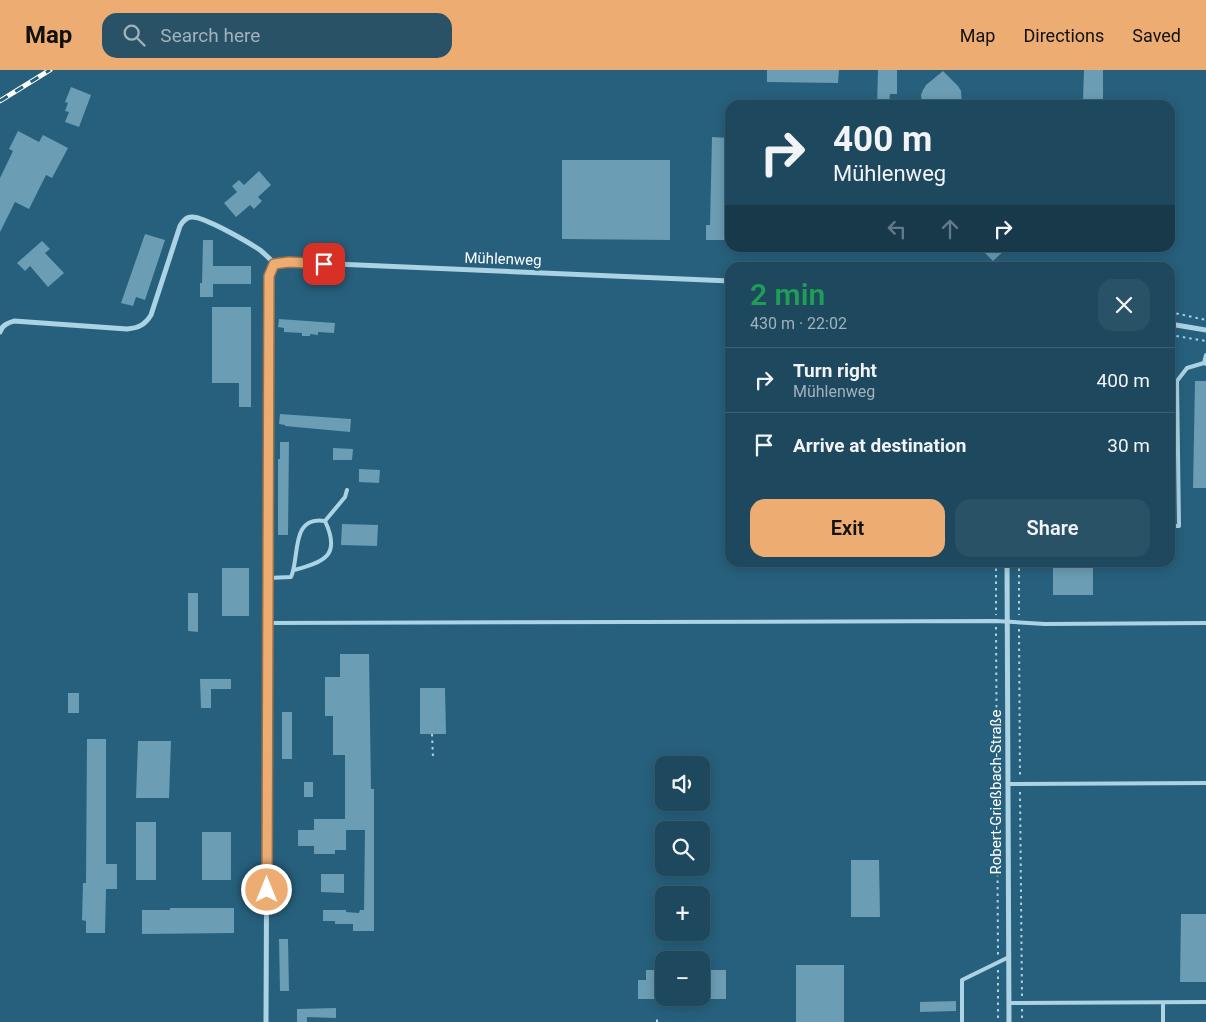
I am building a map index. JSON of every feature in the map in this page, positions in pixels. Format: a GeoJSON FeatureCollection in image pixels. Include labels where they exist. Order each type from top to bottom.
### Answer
{"type":"FeatureCollection","features":[{"type":"Feature","properties":{"kind":"street"},"geometry":{"type":"LineString","coordinates":[[0,332],[1,328],[7,323],[14,321],[127,329],[142,325],[148,320],[150,315],[180,226],[188,218],[194,217],[214,224],[262,251],[274,264],[269,276],[266,1022]]}},
{"type":"Feature","properties":{"kind":"street","name":"Mühlenweg"},"geometry":{"type":"LineString","coordinates":[[274,264],[289,262],[725,281]]}},
{"type":"Feature","properties":{"kind":"street"},"geometry":{"type":"LineString","coordinates":[[1175,325],[1206,330]]}},
{"type":"Feature","properties":{"kind":"street","name":"Robert-Grießbach-Straße"},"geometry":{"type":"LineString","coordinates":[[1007,567],[1009,1022]]}},
{"type":"Feature","properties":{"kind":"lane"},"geometry":{"type":"LineString","coordinates":[[1175,526],[1179,526],[1177,381],[1187,368],[1205,364],[1206,355]]}},
{"type":"Feature","properties":{"kind":"lane"},"geometry":{"type":"LineString","coordinates":[[325,520],[345,497],[347,490]]}},
{"type":"Feature","properties":{"kind":"lane"},"geometry":{"type":"LineString","coordinates":[[268,578],[291,577],[302,529],[306,524],[317,519],[325,520]]}},
{"type":"Feature","properties":{"kind":"lane"},"geometry":{"type":"LineString","coordinates":[[294,570],[324,560],[330,550],[332,540],[325,520]]}},
{"type":"Feature","properties":{"kind":"lane"},"geometry":{"type":"LineString","coordinates":[[268,623],[996,621],[1089,625],[1206,624]]}},
{"type":"Feature","properties":{"kind":"lane"},"geometry":{"type":"LineString","coordinates":[[1008,784],[1206,783]]}},
{"type":"Feature","properties":{"kind":"lane"},"geometry":{"type":"LineString","coordinates":[[962,1022],[962,980],[1009,957]]}},
{"type":"Feature","properties":{"kind":"lane"},"geometry":{"type":"LineString","coordinates":[[1009,1003],[1206,1002]]}},
{"type":"Feature","properties":{"kind":"lane"},"geometry":{"type":"LineString","coordinates":[[1163,1003],[1163,1022]]}},
{"type":"Feature","properties":{"kind":"path"},"geometry":{"type":"LineString","coordinates":[[1175,313],[1206,320]]}},
{"type":"Feature","properties":{"kind":"path"},"geometry":{"type":"LineString","coordinates":[[1175,336],[1206,341]]}},
{"type":"Feature","properties":{"kind":"path"},"geometry":{"type":"LineString","coordinates":[[996,567],[998,1022]]}},
{"type":"Feature","properties":{"kind":"path"},"geometry":{"type":"LineString","coordinates":[[1019,567],[1022,1022]]}},
{"type":"Feature","properties":{"kind":"path"},"geometry":{"type":"LineString","coordinates":[[432,734],[433,758]]}},
{"type":"Feature","properties":{"kind":"path"},"geometry":{"type":"LineString","coordinates":[[658,1017],[658,1022]]}},
{"type":"Feature","properties":{"kind":"building"},"geometry":{"type":"Polygon","coordinates":[[[767,70],[839,70],[838,83],[767,82],[767,70]]]}},
{"type":"Feature","properties":{"kind":"building"},"geometry":{"type":"Polygon","coordinates":[[[878,70],[897,70],[897,94],[890,94],[889,100],[877,100],[878,70]]]}},
{"type":"Feature","properties":{"kind":"building"},"geometry":{"type":"Polygon","coordinates":[[[1084,70],[1103,70],[1103,100],[1083,100],[1084,70]]]}},
{"type":"Feature","properties":{"kind":"building"},"geometry":{"type":"Polygon","coordinates":[[[943,71],[958,86],[961,91],[962,100],[922,100],[921,95],[926,85],[943,71]]]}},
{"type":"Feature","properties":{"kind":"building"},"geometry":{"type":"Polygon","coordinates":[[[71,87],[91,95],[79,127],[65,122],[69,112],[65,111],[68,103],[65,102],[71,87]]]}},
{"type":"Feature","properties":{"kind":"building"},"geometry":{"type":"Polygon","coordinates":[[[18,131],[39,142],[43,135],[68,148],[52,178],[46,175],[29,209],[15,202],[0,232],[0,178],[13,151],[9,149],[18,131]]]}},
{"type":"Feature","properties":{"kind":"building"},"geometry":{"type":"Polygon","coordinates":[[[712,137],[725,138],[725,240],[706,240],[706,225],[710,225],[712,137]]]}},
{"type":"Feature","properties":{"kind":"building"},"geometry":{"type":"Polygon","coordinates":[[[562,160],[670,160],[670,240],[562,239],[562,160]]]}},
{"type":"Feature","properties":{"kind":"building"},"geometry":{"type":"Polygon","coordinates":[[[259,171],[271,185],[258,197],[262,201],[254,209],[250,205],[236,217],[224,203],[237,192],[232,186],[239,180],[244,185],[259,171]]]}},
{"type":"Feature","properties":{"kind":"building"},"geometry":{"type":"Polygon","coordinates":[[[145,234],[165,240],[145,300],[136,297],[133,306],[121,303],[145,234]]]}},
{"type":"Feature","properties":{"kind":"building"},"geometry":{"type":"Polygon","coordinates":[[[203,240],[213,240],[213,266],[251,266],[251,284],[213,284],[213,297],[200,297],[203,240]]]}},
{"type":"Feature","properties":{"kind":"building"},"geometry":{"type":"Polygon","coordinates":[[[42,241],[50,249],[45,253],[64,273],[48,287],[30,266],[25,271],[17,263],[42,241]]]}},
{"type":"Feature","properties":{"kind":"building"},"geometry":{"type":"Polygon","coordinates":[[[986,252],[1003,252],[993,261],[985,253],[986,252]]]}},
{"type":"Feature","properties":{"kind":"building"},"geometry":{"type":"Polygon","coordinates":[[[212,307],[251,307],[251,407],[239,407],[239,383],[212,383],[212,307]]]}},
{"type":"Feature","properties":{"kind":"building"},"geometry":{"type":"Polygon","coordinates":[[[279,319],[335,323],[334,333],[318,332],[318,335],[302,336],[302,333],[284,332],[284,328],[278,327],[279,319]]]}},
{"type":"Feature","properties":{"kind":"building"},"geometry":{"type":"Polygon","coordinates":[[[1195,381],[1206,381],[1206,488],[1193,488],[1195,381]]]}},
{"type":"Feature","properties":{"kind":"building"},"geometry":{"type":"Polygon","coordinates":[[[280,414],[351,419],[350,432],[285,426],[279,424],[280,414]]]}},
{"type":"Feature","properties":{"kind":"building"},"geometry":{"type":"Polygon","coordinates":[[[280,442],[289,442],[288,535],[278,535],[278,459],[280,459],[280,442]]]}},
{"type":"Feature","properties":{"kind":"building"},"geometry":{"type":"Polygon","coordinates":[[[333,448],[353,449],[352,460],[333,460],[333,448]]]}},
{"type":"Feature","properties":{"kind":"building"},"geometry":{"type":"Polygon","coordinates":[[[359,469],[380,470],[379,483],[359,482],[359,469]]]}},
{"type":"Feature","properties":{"kind":"building"},"geometry":{"type":"Polygon","coordinates":[[[342,524],[378,525],[377,546],[341,545],[342,524]]]}},
{"type":"Feature","properties":{"kind":"building"},"geometry":{"type":"Polygon","coordinates":[[[1053,567],[1093,567],[1093,595],[1053,595],[1053,567]]]}},
{"type":"Feature","properties":{"kind":"building"},"geometry":{"type":"Polygon","coordinates":[[[222,568],[249,568],[249,616],[222,616],[222,568]]]}},
{"type":"Feature","properties":{"kind":"building"},"geometry":{"type":"Polygon","coordinates":[[[188,593],[198,593],[198,632],[188,631],[188,593]]]}},
{"type":"Feature","properties":{"kind":"building"},"geometry":{"type":"Polygon","coordinates":[[[340,654],[369,654],[371,789],[374,789],[374,931],[353,931],[353,924],[335,924],[335,921],[323,921],[323,910],[346,910],[346,912],[359,913],[360,910],[364,910],[365,830],[346,830],[346,850],[335,850],[335,854],[314,854],[314,846],[298,846],[298,830],[314,830],[314,819],[345,819],[345,755],[333,755],[333,716],[325,716],[325,677],[340,677],[340,654]]]}},
{"type":"Feature","properties":{"kind":"building"},"geometry":{"type":"Polygon","coordinates":[[[200,679],[231,679],[231,689],[211,689],[211,708],[201,708],[200,679]]]}},
{"type":"Feature","properties":{"kind":"building"},"geometry":{"type":"Polygon","coordinates":[[[420,688],[445,688],[446,734],[420,734],[420,688]]]}},
{"type":"Feature","properties":{"kind":"building"},"geometry":{"type":"Polygon","coordinates":[[[68,693],[79,693],[79,713],[68,713],[68,693]]]}},
{"type":"Feature","properties":{"kind":"building"},"geometry":{"type":"Polygon","coordinates":[[[282,712],[292,712],[292,759],[282,759],[282,712]]]}},
{"type":"Feature","properties":{"kind":"building"},"geometry":{"type":"Polygon","coordinates":[[[87,739],[106,739],[106,864],[117,864],[117,889],[106,889],[105,933],[86,933],[86,921],[82,920],[83,883],[86,883],[87,739]]]}},
{"type":"Feature","properties":{"kind":"building"},"geometry":{"type":"Polygon","coordinates":[[[138,741],[171,741],[169,798],[136,798],[138,741]]]}},
{"type":"Feature","properties":{"kind":"building"},"geometry":{"type":"Polygon","coordinates":[[[304,782],[313,782],[313,797],[304,797],[304,782]]]}},
{"type":"Feature","properties":{"kind":"building"},"geometry":{"type":"Polygon","coordinates":[[[136,822],[156,822],[156,880],[136,880],[136,822]]]}},
{"type":"Feature","properties":{"kind":"building"},"geometry":{"type":"Polygon","coordinates":[[[202,832],[231,832],[231,880],[202,880],[202,832]]]}},
{"type":"Feature","properties":{"kind":"building"},"geometry":{"type":"Polygon","coordinates":[[[851,860],[879,860],[880,917],[851,917],[851,860]]]}},
{"type":"Feature","properties":{"kind":"building"},"geometry":{"type":"Polygon","coordinates":[[[321,874],[344,874],[344,893],[321,892],[321,874]]]}},
{"type":"Feature","properties":{"kind":"building"},"geometry":{"type":"Polygon","coordinates":[[[170,908],[234,908],[234,933],[142,934],[142,910],[170,910],[170,908]]]}},
{"type":"Feature","properties":{"kind":"building"},"geometry":{"type":"Polygon","coordinates":[[[1181,914],[1206,914],[1206,982],[1180,982],[1181,914]]]}},
{"type":"Feature","properties":{"kind":"building"},"geometry":{"type":"Polygon","coordinates":[[[279,939],[288,939],[289,991],[280,991],[279,939]]]}},
{"type":"Feature","properties":{"kind":"building"},"geometry":{"type":"Polygon","coordinates":[[[796,965],[844,965],[844,1022],[796,1022],[796,965]]]}},
{"type":"Feature","properties":{"kind":"building"},"geometry":{"type":"Polygon","coordinates":[[[646,970],[655,970],[655,999],[638,999],[638,980],[646,980],[646,970]]]}},
{"type":"Feature","properties":{"kind":"building"},"geometry":{"type":"Polygon","coordinates":[[[710,970],[726,970],[726,999],[710,999],[710,970]]]}},
{"type":"Feature","properties":{"kind":"building"},"geometry":{"type":"Polygon","coordinates":[[[956,1001],[956,1011],[920,1012],[920,1002],[956,1001]]]}},
{"type":"Feature","properties":{"kind":"building"},"geometry":{"type":"Polygon","coordinates":[[[336,1008],[336,1018],[307,1017],[307,1022],[297,1022],[297,1009],[336,1008]]]}},
{"type":"Feature","properties":{"kind":"railway"},"geometry":{"type":"LineString","coordinates":[[0,101],[50,70]]}},
{"type":"Feature","properties":{"kind":"route"},"geometry":{"type":"LineString","coordinates":[[267,890],[269,276],[274,264],[289,262],[324,264]]}}]}
